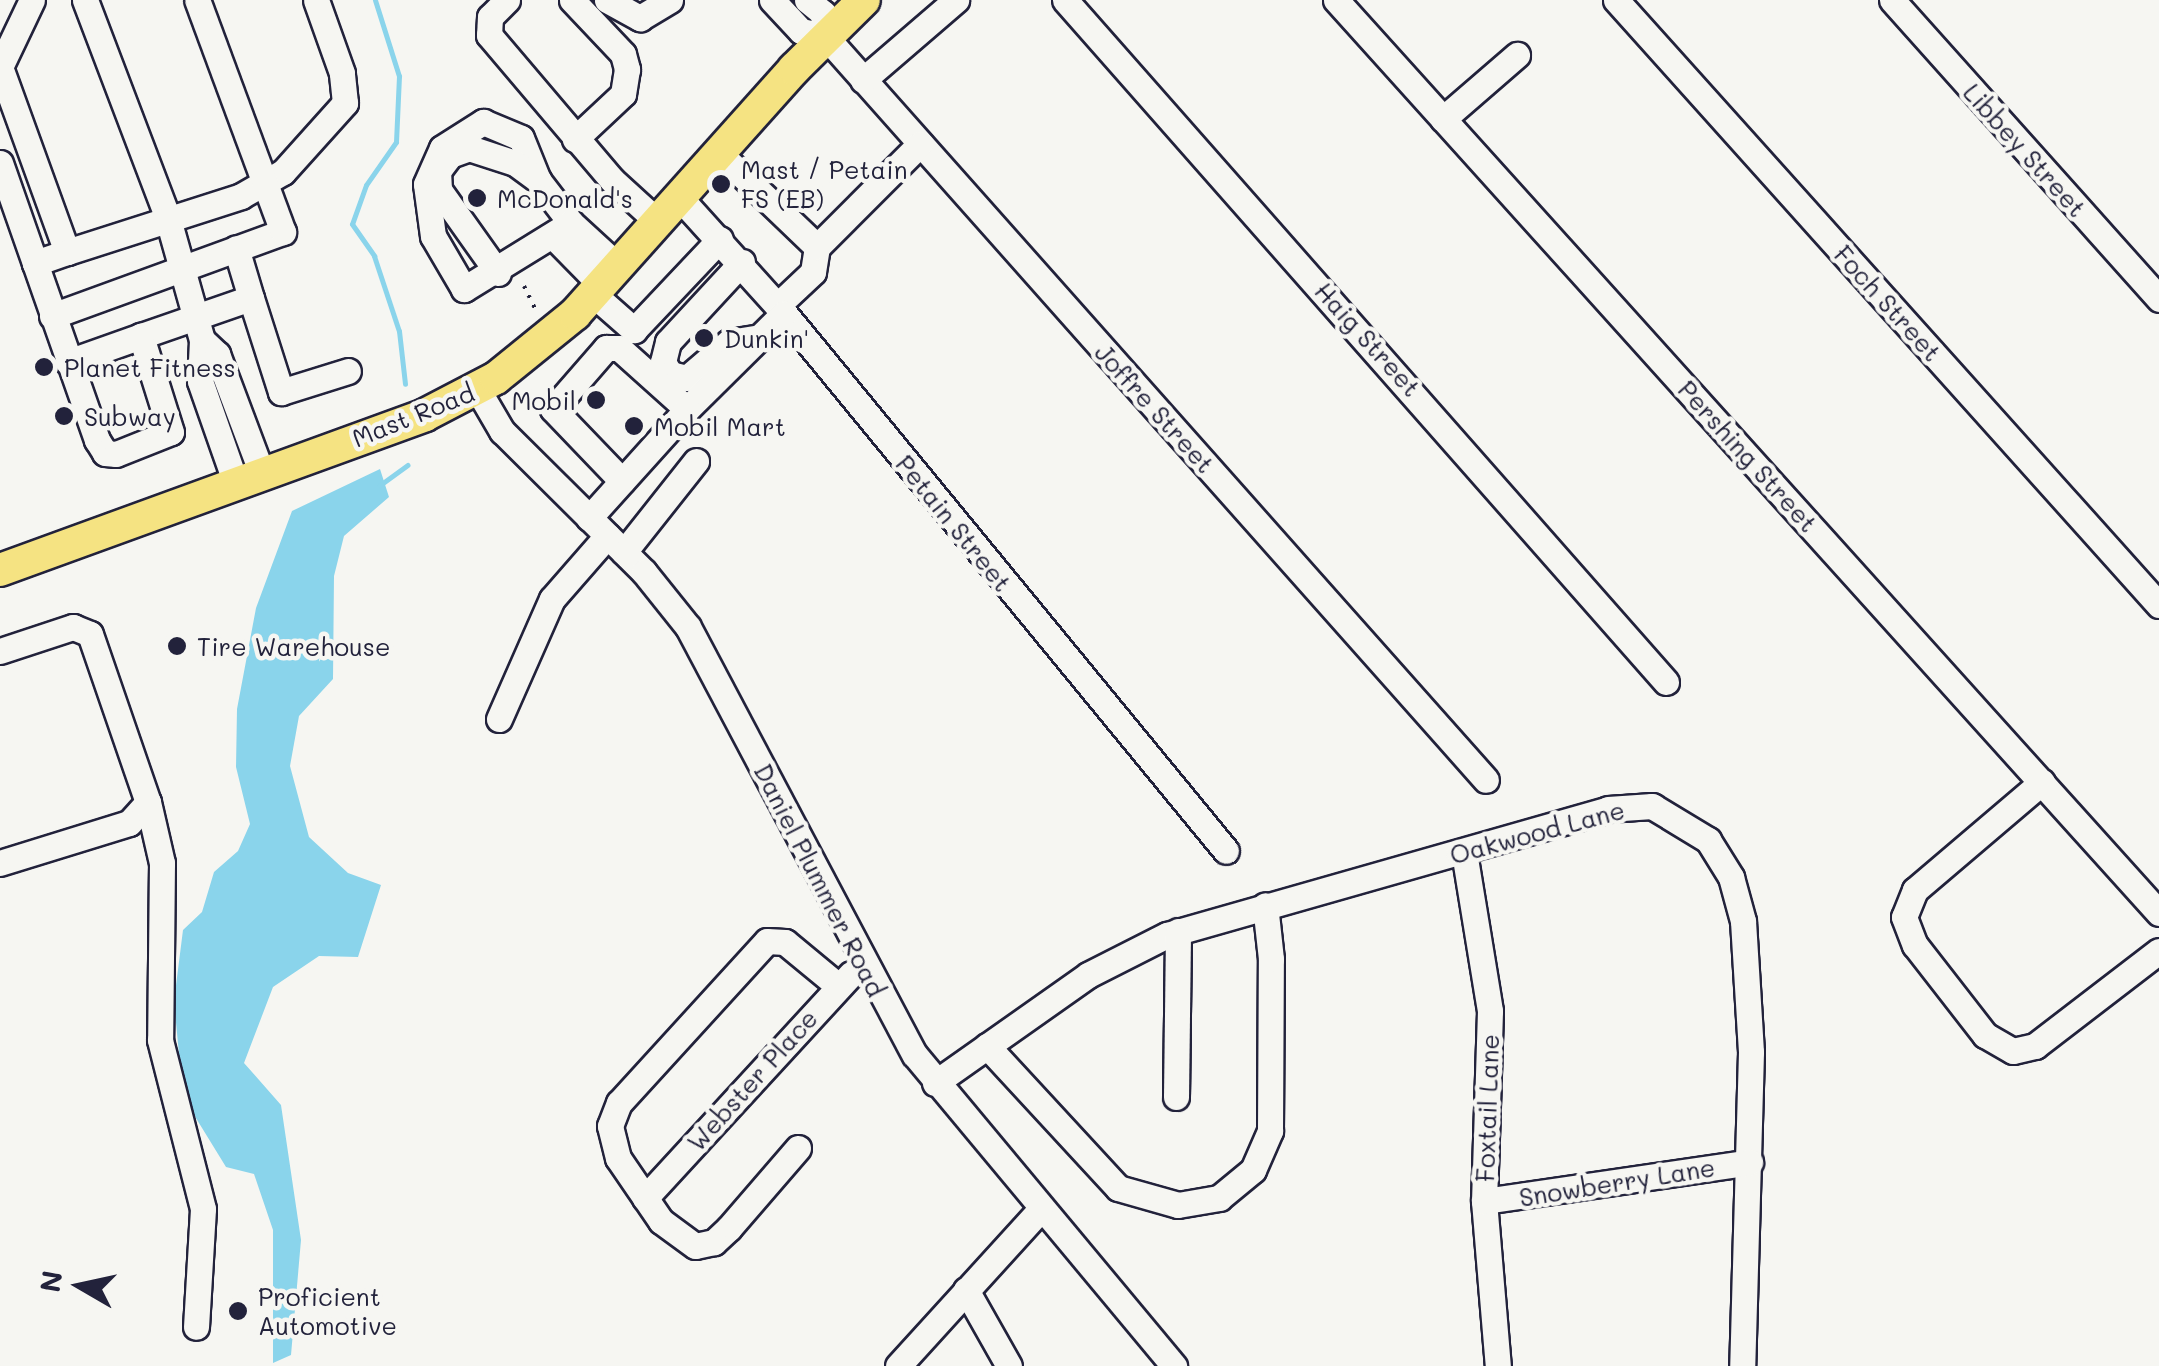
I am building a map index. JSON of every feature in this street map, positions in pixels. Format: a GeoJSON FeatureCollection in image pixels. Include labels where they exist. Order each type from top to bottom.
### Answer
{"type":"FeatureCollection","features":[{"type":"Feature","properties":{"kind":"main road","name":"Mast Road"},"geometry":{"type":"LineString","coordinates":[[0,570],[478,390],[548,339],[825,36],[864,0]]}},
{"type":"Feature","properties":{"kind":"street"},"geometry":{"type":"LineString","coordinates":[[32,0],[0,67],[67,252]]}},
{"type":"Feature","properties":{"kind":"street"},"geometry":{"type":"LineString","coordinates":[[86,0],[168,219],[199,328],[217,354],[248,476]]}},
{"type":"Feature","properties":{"kind":"street"},"geometry":{"type":"LineString","coordinates":[[52,316],[283,232],[197,0]]}},
{"type":"Feature","properties":{"kind":"street"},"geometry":{"type":"LineString","coordinates":[[34,263],[266,185],[344,103],[342,72],[316,0]]}},
{"type":"Feature","properties":{"kind":"street"},"geometry":{"type":"LineString","coordinates":[[507,0],[490,18],[489,35],[576,138],[658,222]]}},
{"type":"Feature","properties":{"kind":"street"},"geometry":{"type":"LineString","coordinates":[[572,0],[622,54],[627,68],[623,94],[576,138]]}},
{"type":"Feature","properties":{"kind":"street"},"geometry":{"type":"LineString","coordinates":[[607,0],[640,18],[670,0]]}},
{"type":"Feature","properties":{"kind":"street"},"geometry":{"type":"LineString","coordinates":[[772,0],[801,31],[825,36],[823,13],[807,0]]}},
{"type":"Feature","properties":{"kind":"street"},"geometry":{"type":"LineString","coordinates":[[863,80],[956,0]]}},
{"type":"Feature","properties":{"kind":"street","name":"Haig Street"},"geometry":{"type":"LineString","coordinates":[[1065,0],[1666,682]]}},
{"type":"Feature","properties":{"kind":"street","name":"Pershing Street"},"geometry":{"type":"LineString","coordinates":[[1336,0],[2159,913]]}},
{"type":"Feature","properties":{"kind":"street","name":"Foch Street"},"geometry":{"type":"LineString","coordinates":[[1616,0],[2159,605]]}},
{"type":"Feature","properties":{"kind":"street","name":"Libbey Street"},"geometry":{"type":"LineString","coordinates":[[1892,0],[2159,299]]}},
{"type":"Feature","properties":{"kind":"street","name":"Joffre Street"},"geometry":{"type":"LineString","coordinates":[[825,36],[1486,780]]}},
{"type":"Feature","properties":{"kind":"street"},"geometry":{"type":"LineString","coordinates":[[1443,119],[1517,55]]}},
{"type":"Feature","properties":{"kind":"street"},"geometry":{"type":"LineString","coordinates":[[563,230],[470,288],[455,283],[428,220],[429,170],[453,138],[483,122],[521,138],[563,230],[604,282],[626,339],[688,409]]}},
{"type":"Feature","properties":{"kind":"street"},"geometry":{"type":"LineString","coordinates":[[607,535],[622,481],[760,337],[813,272],[816,247],[920,144]]}},
{"type":"Feature","properties":{"kind":"street"},"geometry":{"type":"LineString","coordinates":[[498,273],[439,190],[438,170],[450,155],[469,148],[515,163],[538,180]]}},
{"type":"Feature","properties":{"kind":"street"},"geometry":{"type":"LineString","coordinates":[[719,153],[816,247]]}},
{"type":"Feature","properties":{"kind":"street"},"geometry":{"type":"LineString","coordinates":[[0,163],[68,362],[105,453],[163,438],[171,432],[141,336]]}},
{"type":"Feature","properties":{"kind":"street","name":"Petain Street"},"geometry":{"type":"LineString","coordinates":[[680,198],[742,262],[1226,851]]}},
{"type":"Feature","properties":{"kind":"street"},"geometry":{"type":"LineString","coordinates":[[622,481],[553,410],[606,348],[626,339],[720,239]]}},
{"type":"Feature","properties":{"kind":"street"},"geometry":{"type":"LineString","coordinates":[[236,248],[281,392],[348,371]]}},
{"type":"Feature","properties":{"kind":"street"},"geometry":{"type":"LineString","coordinates":[[742,262],[668,342],[664,362],[670,374],[687,378],[729,342],[760,337]]}},
{"type":"Feature","properties":{"kind":"street"},"geometry":{"type":"LineString","coordinates":[[68,362],[141,336],[199,328],[252,298]]}},
{"type":"Feature","properties":{"kind":"street","name":"Daniel Plummer Road"},"geometry":{"type":"LineString","coordinates":[[478,390],[502,431],[607,535],[688,627],[862,965],[935,1083],[1174,1366]]}},
{"type":"Feature","properties":{"kind":"street"},"geometry":{"type":"LineString","coordinates":[[499,719],[552,600],[607,535],[696,460]]}},
{"type":"Feature","properties":{"kind":"street"},"geometry":{"type":"LineString","coordinates":[[0,650],[73,627],[90,634],[148,802],[162,864],[160,1040],[203,1209],[196,1327]]}},
{"type":"Feature","properties":{"kind":"street"},"geometry":{"type":"LineString","coordinates":[[2042,782],[1915,890],[1904,917],[1915,946],[1985,1035],[2013,1050],[2036,1046],[2159,951]]}},
{"type":"Feature","properties":{"kind":"street"},"geometry":{"type":"LineString","coordinates":[[0,863],[129,823],[148,802]]}},
{"type":"Feature","properties":{"kind":"street","name":"Oakwood Lane"},"geometry":{"type":"LineString","coordinates":[[935,1083],[1088,975],[1178,932],[1630,806],[1672,814],[1708,840],[1731,877],[1743,921],[1750,1162],[1742,1366]]}},
{"type":"Feature","properties":{"kind":"street","name":"Foxtail Lane"},"geometry":{"type":"LineString","coordinates":[[1464,852],[1490,1011],[1484,1201],[1498,1366]]}},
{"type":"Feature","properties":{"kind":"street"},"geometry":{"type":"LineString","coordinates":[[988,1046],[1118,1188],[1178,1204],[1219,1198],[1252,1170],[1270,1131],[1272,978],[1265,905]]}},
{"type":"Feature","properties":{"kind":"street"},"geometry":{"type":"LineString","coordinates":[[1176,1097],[1178,932]]}},
{"type":"Feature","properties":{"kind":"street"},"geometry":{"type":"LineString","coordinates":[[798,1148],[730,1228],[704,1246],[673,1235],[645,1198],[611,1140],[612,1114],[767,941],[785,942],[837,985]]}},
{"type":"Feature","properties":{"kind":"street","name":"Webster Place"},"geometry":{"type":"LineString","coordinates":[[645,1198],[837,985],[862,965]]}},
{"type":"Feature","properties":{"kind":"street","name":"Snowberry Lane"},"geometry":{"type":"LineString","coordinates":[[1484,1201],[1750,1162]]}},
{"type":"Feature","properties":{"kind":"street"},"geometry":{"type":"LineString","coordinates":[[898,1366],[1040,1210]]}},
{"type":"Feature","properties":{"kind":"street"},"geometry":{"type":"LineString","coordinates":[[966,1290],[1008,1366]]}},
{"type":"Feature","properties":{"kind":"path"},"geometry":{"type":"LineString","coordinates":[[524,286],[540,317]]}},
{"type":"Feature","properties":{"kind":"water"},"geometry":{"type":"Polygon","coordinates":[[[380,469],[389,497],[344,536],[334,576],[333,679],[299,716],[290,766],[309,837],[348,873],[381,885],[358,957],[319,956],[273,987],[244,1063],[281,1105],[301,1240],[291,1355],[273,1363],[273,1230],[254,1174],[226,1167],[183,1097],[174,1001],[183,930],[202,912],[214,872],[238,851],[250,824],[236,767],[237,709],[256,608],[292,511],[380,469]]]}},
{"type":"Feature","properties":{"kind":"waterway"},"geometry":{"type":"LineString","coordinates":[[375,0],[399,76],[396,142],[366,185],[352,224],[374,256],[399,331],[405,384]]}},
{"type":"Feature","properties":{"kind":"waterway"},"geometry":{"type":"LineString","coordinates":[[380,485],[408,465]]}},
{"type":"Feature","properties":{"kind":"place","name":"Mast / Petain FS (EB)"},"geometry":{"type":"Point","coordinates":[721,184]}},
{"type":"Feature","properties":{"kind":"place","name":"McDonald's"},"geometry":{"type":"Point","coordinates":[477,198]}},
{"type":"Feature","properties":{"kind":"place","name":"Dunkin'"},"geometry":{"type":"Point","coordinates":[704,338]}},
{"type":"Feature","properties":{"kind":"place","name":"Planet Fitness"},"geometry":{"type":"Point","coordinates":[44,367]}},
{"type":"Feature","properties":{"kind":"place","name":"Mobil"},"geometry":{"type":"Point","coordinates":[596,400]}},
{"type":"Feature","properties":{"kind":"place","name":"Subway"},"geometry":{"type":"Point","coordinates":[64,416]}},
{"type":"Feature","properties":{"kind":"place","name":"Mobil Mart"},"geometry":{"type":"Point","coordinates":[634,426]}},
{"type":"Feature","properties":{"kind":"place","name":"Tire Warehouse"},"geometry":{"type":"Point","coordinates":[177,646]}},
{"type":"Feature","properties":{"kind":"place","name":"Proficient Automotive"},"geometry":{"type":"Point","coordinates":[238,1311]}}]}
